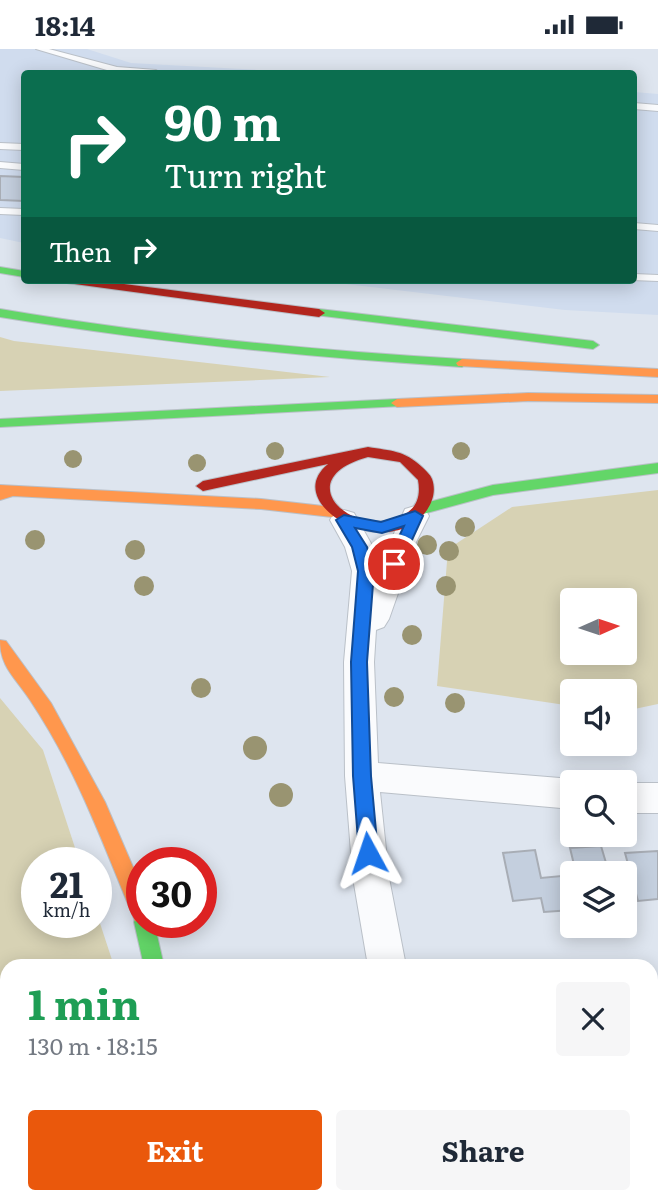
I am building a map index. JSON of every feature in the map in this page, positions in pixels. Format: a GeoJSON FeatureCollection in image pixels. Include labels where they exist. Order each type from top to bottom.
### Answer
{"type":"FeatureCollection","features":[{"type":"Feature","properties":{"kind":"main road"},"geometry":{"type":"LineString","coordinates":[[0,270],[21,274]]}},
{"type":"Feature","properties":{"kind":"main road"},"geometry":{"type":"LineString","coordinates":[[97,284],[292,310],[615,347]]}},
{"type":"Feature","properties":{"kind":"main road"},"geometry":{"type":"LineString","coordinates":[[0,313],[60,325],[260,352],[658,373]]}},
{"type":"Feature","properties":{"kind":"main road"},"geometry":{"type":"LineString","coordinates":[[0,423],[528,397],[658,399]]}},
{"type":"Feature","properties":{"kind":"main road"},"geometry":{"type":"LineString","coordinates":[[103,496],[192,488],[353,454],[383,452],[410,462],[427,481],[429,493],[419,512]]}},
{"type":"Feature","properties":{"kind":"main road"},"geometry":{"type":"LineString","coordinates":[[338,516],[320,491],[322,478],[329,468],[353,454]]}},
{"type":"Feature","properties":{"kind":"main road"},"geometry":{"type":"LineString","coordinates":[[4,492],[261,504],[338,516],[382,528],[419,512],[493,490],[658,468]]}},
{"type":"Feature","properties":{"kind":"main road"},"geometry":{"type":"LineString","coordinates":[[0,646],[61,733],[93,791],[126,867]]}},
{"type":"Feature","properties":{"kind":"main road"},"geometry":{"type":"LineString","coordinates":[[148,938],[152,959]]}},
{"type":"Feature","properties":{"kind":"street"},"geometry":{"type":"LineString","coordinates":[[359,662],[402,542],[419,512]]}},
{"type":"Feature","properties":{"kind":"street"},"geometry":{"type":"LineString","coordinates":[[338,516],[359,547],[366,571],[359,662],[362,776],[371,878],[386,959]]}},
{"type":"Feature","properties":{"kind":"street"},"geometry":{"type":"LineString","coordinates":[[362,776],[560,793]]}},
{"type":"Feature","properties":{"kind":"street"},"geometry":{"type":"LineString","coordinates":[[637,798],[658,798]]}},
{"type":"Feature","properties":{"kind":"lane"},"geometry":{"type":"LineString","coordinates":[[40,49],[117,70]]}},
{"type":"Feature","properties":{"kind":"lane"},"geometry":{"type":"LineString","coordinates":[[637,106],[658,108]]}},
{"type":"Feature","properties":{"kind":"lane"},"geometry":{"type":"LineString","coordinates":[[0,146],[21,147]]}},
{"type":"Feature","properties":{"kind":"lane"},"geometry":{"type":"LineString","coordinates":[[0,165],[21,167]]}},
{"type":"Feature","properties":{"kind":"lane"},"geometry":{"type":"LineString","coordinates":[[0,211],[21,212]]}},
{"type":"Feature","properties":{"kind":"lane"},"geometry":{"type":"LineString","coordinates":[[637,226],[658,228]]}},
{"type":"Feature","properties":{"kind":"lane"},"geometry":{"type":"LineString","coordinates":[[637,277],[658,278]]}},
{"type":"Feature","properties":{"kind":"shaded area"},"geometry":{"type":"Polygon","coordinates":[[[0,49],[87,49],[131,63],[260,70],[21,70],[21,242],[0,238],[0,49]]]}},
{"type":"Feature","properties":{"kind":"shaded area"},"geometry":{"type":"Polygon","coordinates":[[[637,92],[658,94],[658,315],[565,310],[346,284],[637,284],[637,92]]]}},
{"type":"Feature","properties":{"kind":"shaded area"},"geometry":{"type":"Polygon","coordinates":[[[0,337],[14,341],[330,377],[0,391],[0,337]]]}},
{"type":"Feature","properties":{"kind":"shaded area"},"geometry":{"type":"Polygon","coordinates":[[[658,490],[658,704],[637,708],[637,679],[560,679],[560,704],[437,686],[448,549],[512,507],[658,490]]]}},
{"type":"Feature","properties":{"kind":"shaded area"},"geometry":{"type":"Polygon","coordinates":[[[0,698],[43,750],[75,847],[21,847],[21,938],[105,938],[112,959],[0,959],[0,698]]]}},
{"type":"Feature","properties":{"kind":"building"},"geometry":{"type":"Polygon","coordinates":[[[0,176],[21,177],[21,201],[0,200],[0,176]]]}},
{"type":"Feature","properties":{"kind":"building"},"geometry":{"type":"Polygon","coordinates":[[[601,847],[605,861],[573,861],[570,848],[601,847]]]}},
{"type":"Feature","properties":{"kind":"building"},"geometry":{"type":"Polygon","coordinates":[[[535,850],[541,878],[560,876],[560,911],[544,912],[541,898],[513,901],[503,853],[535,850]]]}},
{"type":"Feature","properties":{"kind":"building"},"geometry":{"type":"Polygon","coordinates":[[[658,851],[658,899],[638,901],[637,861],[627,861],[625,853],[658,851]]]}},
{"type":"Feature","properties":{"kind":"traffic: fast"},"geometry":{"type":"LineString","coordinates":[[0,270],[21,274]]}},
{"type":"Feature","properties":{"kind":"traffic: fast"},"geometry":{"type":"LineString","coordinates":[[0,313],[230,345],[462,363]]}},
{"type":"Feature","properties":{"kind":"traffic: fast"},"geometry":{"type":"LineString","coordinates":[[319,313],[593,345]]}},
{"type":"Feature","properties":{"kind":"traffic: fast"},"geometry":{"type":"LineString","coordinates":[[0,423],[397,403]]}},
{"type":"Feature","properties":{"kind":"traffic: fast"},"geometry":{"type":"LineString","coordinates":[[423,509],[493,490],[658,468]]}},
{"type":"Feature","properties":{"kind":"traffic: fast"},"geometry":{"type":"LineString","coordinates":[[148,938],[152,959]]}},
{"type":"Feature","properties":{"kind":"traffic: slow"},"geometry":{"type":"LineString","coordinates":[[462,363],[658,373]]}},
{"type":"Feature","properties":{"kind":"traffic: slow"},"geometry":{"type":"LineString","coordinates":[[397,403],[528,397],[658,399]]}},
{"type":"Feature","properties":{"kind":"traffic: slow"},"geometry":{"type":"LineString","coordinates":[[0,490],[261,504],[332,512]]}},
{"type":"Feature","properties":{"kind":"traffic: slow"},"geometry":{"type":"LineString","coordinates":[[0,495],[11,491]]}},
{"type":"Feature","properties":{"kind":"traffic: slow"},"geometry":{"type":"LineString","coordinates":[[0,646],[45,708],[64,741],[99,808],[126,873]]}},
{"type":"Feature","properties":{"kind":"traffic: jam"},"geometry":{"type":"LineString","coordinates":[[98,284],[319,313]]}},
{"type":"Feature","properties":{"kind":"traffic: jam"},"geometry":{"type":"LineString","coordinates":[[368,452],[404,458],[425,478],[425,500],[412,517],[393,526],[374,528],[354,523],[338,514],[327,501],[322,487],[326,473],[342,460],[368,452]]}},
{"type":"Feature","properties":{"kind":"traffic: jam"},"geometry":{"type":"LineString","coordinates":[[203,486],[349,455]]}},
{"type":"Feature","properties":{"kind":"route"},"geometry":{"type":"LineString","coordinates":[[368,853],[362,776],[359,662],[366,571],[364,557],[344,520],[367,527],[382,528],[403,523],[415,516],[394,564]]}}]}
